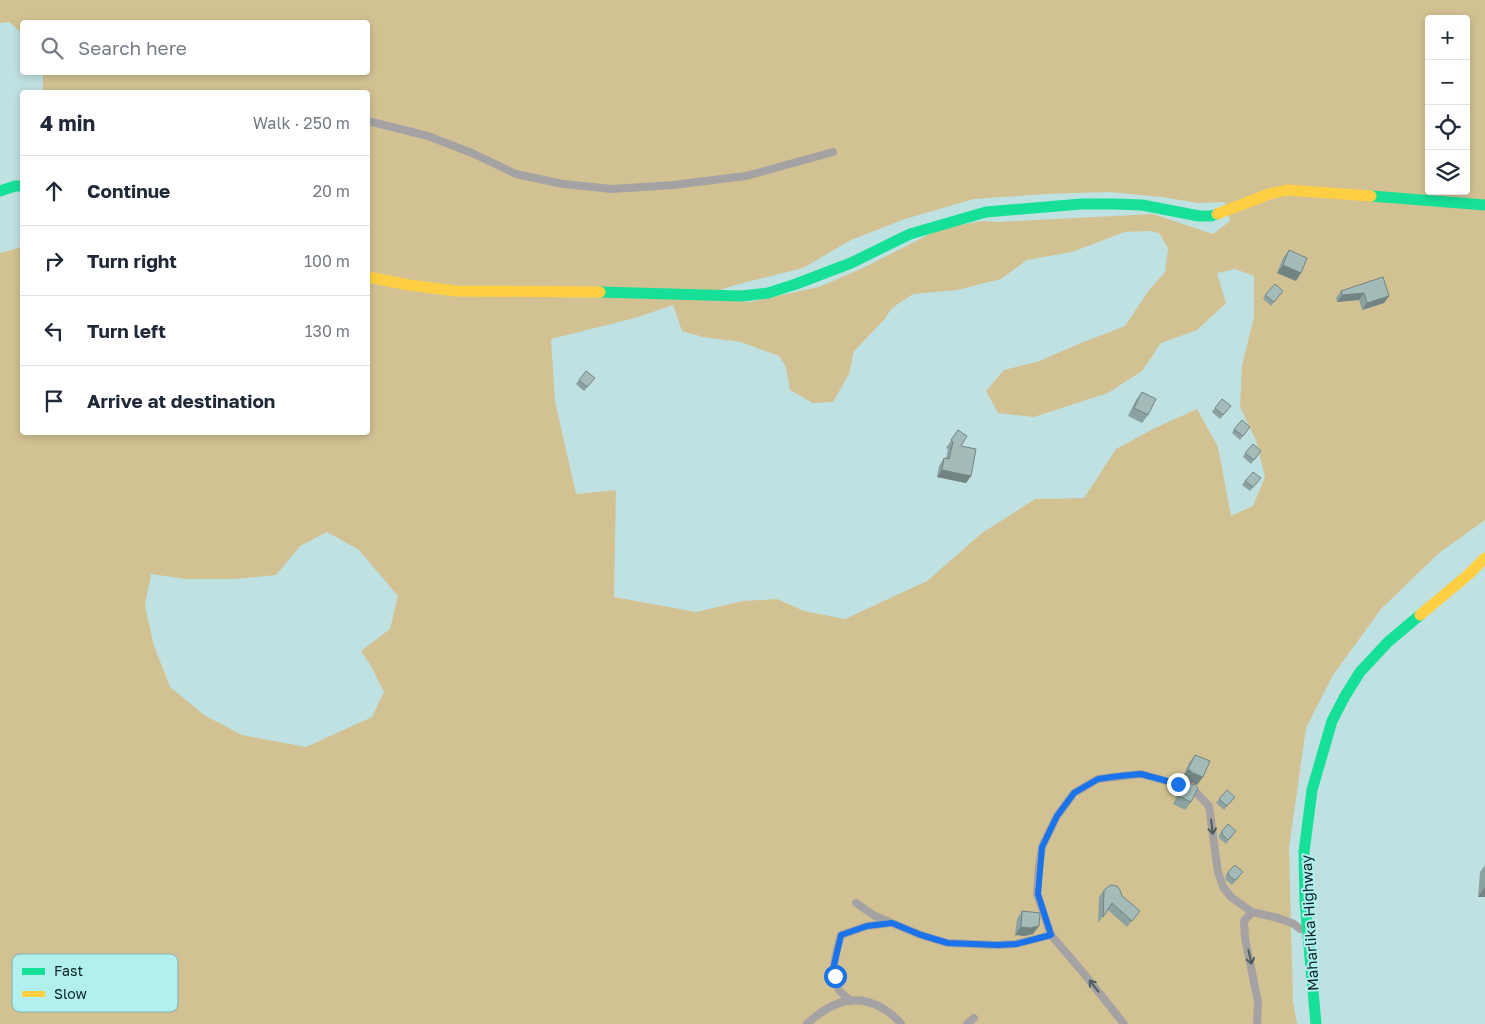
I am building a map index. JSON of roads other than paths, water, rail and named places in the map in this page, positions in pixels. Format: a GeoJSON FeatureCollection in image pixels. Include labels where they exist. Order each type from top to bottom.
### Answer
{"type":"FeatureCollection","features":[{"type":"Feature","properties":{"kind":"main road"},"geometry":{"type":"LineString","coordinates":[[370,277],[409,285],[456,290],[741,296],[768,293],[796,284],[850,263],[910,234],[986,212],[1081,204],[1115,204],[1142,205],[1199,216],[1211,216],[1269,194],[1286,190],[1485,205]]}},
{"type":"Feature","properties":{"kind":"main road","name":"Maharlika Highway"},"geometry":{"type":"LineString","coordinates":[[1316,1024],[1305,902],[1304,852],[1312,790],[1332,721],[1360,672],[1388,642],[1469,574],[1485,558]]}},
{"type":"Feature","properties":{"kind":"lane"},"geometry":{"type":"LineString","coordinates":[[370,122],[428,136],[472,153],[516,174],[563,184],[612,190],[746,176],[833,152]]}},
{"type":"Feature","properties":{"kind":"lane"},"geometry":{"type":"LineString","coordinates":[[1124,1024],[1051,935],[1038,894],[1042,847],[1057,816],[1074,793],[1098,779],[1141,774],[1192,788],[1209,806],[1218,872],[1223,887],[1231,897],[1252,912],[1294,924],[1308,935]]}},
{"type":"Feature","properties":{"kind":"lane"},"geometry":{"type":"LineString","coordinates":[[856,902],[875,916],[921,935],[948,943],[1016,944],[1051,935]]}},
{"type":"Feature","properties":{"kind":"lane"},"geometry":{"type":"LineString","coordinates":[[1252,912],[1244,921],[1245,938],[1258,1002],[1257,1024]]}},
{"type":"Feature","properties":{"kind":"lane"},"geometry":{"type":"LineString","coordinates":[[850,1000],[839,990],[835,976],[834,965],[841,935],[867,926],[892,923]]}},
{"type":"Feature","properties":{"kind":"lane"},"geometry":{"type":"LineString","coordinates":[[807,1024],[815,1016],[832,1005],[850,1000],[870,1002],[881,1007],[901,1024]]}}]}
